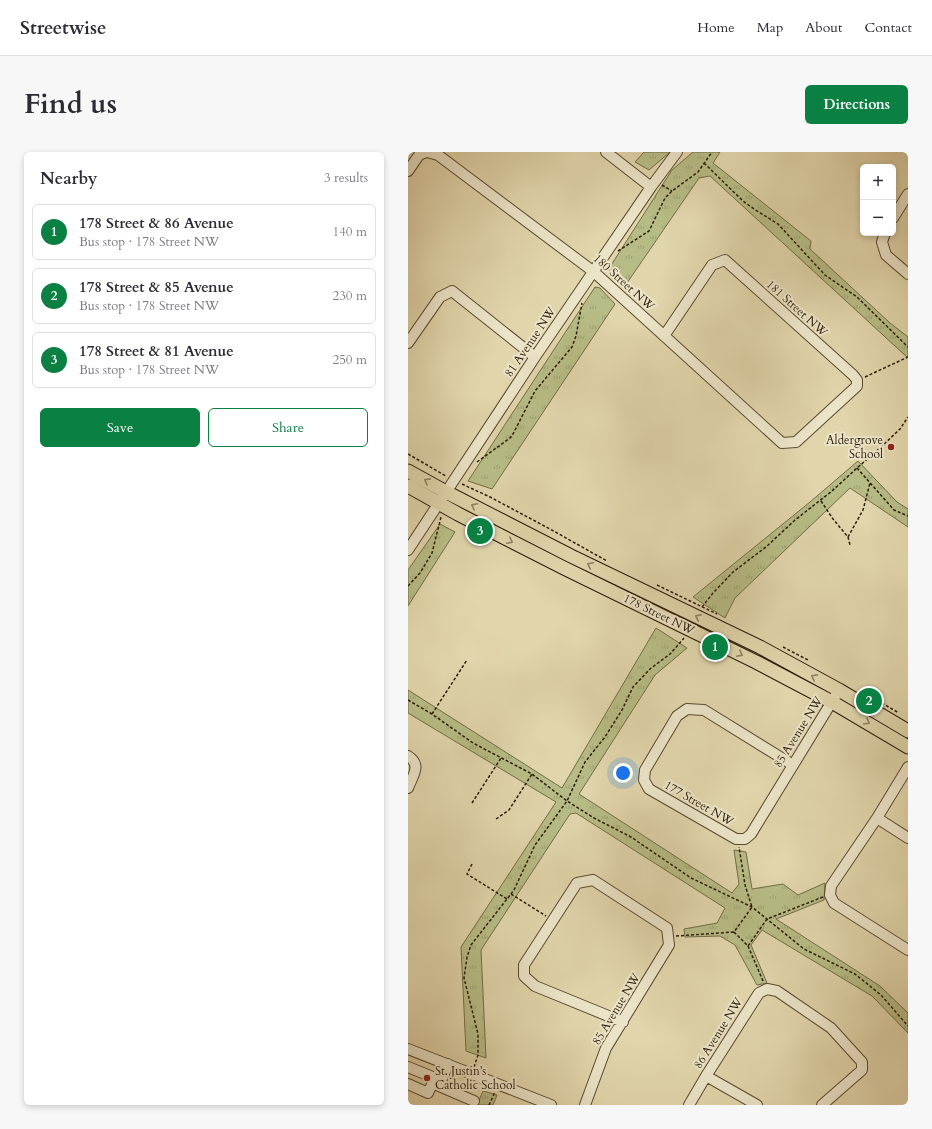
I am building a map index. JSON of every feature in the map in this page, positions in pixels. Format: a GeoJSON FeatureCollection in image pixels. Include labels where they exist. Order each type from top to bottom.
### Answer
{"type":"FeatureCollection","features":[{"type":"Feature","properties":{"kind":"main road","name":"178 Street NW"},"geometry":{"type":"LineString","coordinates":[[408,471],[571,556],[760,647],[839,690],[908,731]]}},
{"type":"Feature","properties":{"kind":"main road","name":"178 Street NW"},"geometry":{"type":"LineString","coordinates":[[408,486],[443,506],[564,568],[689,628],[832,702],[908,747]]}},
{"type":"Feature","properties":{"kind":"street","name":"180 Street NW"},"geometry":{"type":"LineString","coordinates":[[426,152],[438,154],[594,272],[782,443],[796,442],[857,386],[855,377]]}},
{"type":"Feature","properties":{"kind":"street"},"geometry":{"type":"LineString","coordinates":[[408,171],[419,155],[426,152]]}},
{"type":"Feature","properties":{"kind":"street"},"geometry":{"type":"LineString","coordinates":[[606,152],[653,184]]}},
{"type":"Feature","properties":{"kind":"street","name":"81 Avenue NW"},"geometry":{"type":"LineString","coordinates":[[408,550],[443,506],[446,492],[535,357],[653,184],[677,152]]}},
{"type":"Feature","properties":{"kind":"street"},"geometry":{"type":"LineString","coordinates":[[896,213],[908,194]]}},
{"type":"Feature","properties":{"kind":"street"},"geometry":{"type":"LineString","coordinates":[[884,238],[886,255],[908,274]]}},
{"type":"Feature","properties":{"kind":"street","name":"181 Street NW"},"geometry":{"type":"LineString","coordinates":[[664,336],[712,265],[724,260],[855,377]]}},
{"type":"Feature","properties":{"kind":"street"},"geometry":{"type":"LineString","coordinates":[[408,343],[440,297],[452,292],[535,357]]}},
{"type":"Feature","properties":{"kind":"street","name":"85 Avenue NW"},"geometry":{"type":"LineString","coordinates":[[736,839],[745,839],[751,834],[839,690]]}},
{"type":"Feature","properties":{"kind":"street","name":"177 Street NW"},"geometry":{"type":"LineString","coordinates":[[736,839],[649,789],[644,780],[645,770],[677,716],[687,709],[704,710],[793,765]]}},
{"type":"Feature","properties":{"kind":"street"},"geometry":{"type":"LineString","coordinates":[[408,756],[416,763],[416,768],[408,788]]}},
{"type":"Feature","properties":{"kind":"street"},"geometry":{"type":"LineString","coordinates":[[908,767],[877,818],[831,886],[830,895],[834,903],[908,950]]}},
{"type":"Feature","properties":{"kind":"street"},"geometry":{"type":"LineString","coordinates":[[877,818],[908,838]]}},
{"type":"Feature","properties":{"kind":"street"},"geometry":{"type":"LineString","coordinates":[[623,1022],[535,986],[524,976],[524,965],[577,883],[593,880],[668,933]]}},
{"type":"Feature","properties":{"kind":"street","name":"85 Avenue NW"},"geometry":{"type":"LineString","coordinates":[[585,1105],[606,1048],[669,945],[668,933]]}},
{"type":"Feature","properties":{"kind":"street"},"geometry":{"type":"LineString","coordinates":[[767,989],[777,991],[831,1028],[862,1062],[862,1070],[822,1105]]}},
{"type":"Feature","properties":{"kind":"street","name":"86 Avenue NW"},"geometry":{"type":"LineString","coordinates":[[689,1105],[759,993],[767,989]]}},
{"type":"Feature","properties":{"kind":"street"},"geometry":{"type":"LineString","coordinates":[[409,1051],[448,1064],[551,1105]]}},
{"type":"Feature","properties":{"kind":"street"},"geometry":{"type":"LineString","coordinates":[[408,1084],[428,1093],[436,1085],[448,1064]]}},
{"type":"Feature","properties":{"kind":"street"},"geometry":{"type":"LineString","coordinates":[[408,1067],[435,1078],[436,1085]]}},
{"type":"Feature","properties":{"kind":"street"},"geometry":{"type":"LineString","coordinates":[[706,1076],[757,1105]]}},
{"type":"Feature","properties":{"kind":"street"},"geometry":{"type":"LineString","coordinates":[[436,1085],[474,1100]]}},
{"type":"Feature","properties":{"kind":"path"},"geometry":{"type":"LineString","coordinates":[[616,253],[649,231],[665,198],[672,191],[694,176],[712,152]]}},
{"type":"Feature","properties":{"kind":"path"},"geometry":{"type":"LineString","coordinates":[[704,163],[743,201],[778,224],[825,275],[857,297],[908,347]]}},
{"type":"Feature","properties":{"kind":"path"},"geometry":{"type":"LineString","coordinates":[[653,184],[672,191]]}},
{"type":"Feature","properties":{"kind":"path"},"geometry":{"type":"LineString","coordinates":[[474,466],[478,460],[504,443],[514,434],[535,391],[572,347],[576,336],[582,303]]}},
{"type":"Feature","properties":{"kind":"path"},"geometry":{"type":"LineString","coordinates":[[855,377],[908,357]]}},
{"type":"Feature","properties":{"kind":"path"},"geometry":{"type":"LineString","coordinates":[[696,616],[712,593],[733,572],[766,547],[795,520],[820,501],[881,447],[900,429],[908,418]]}},
{"type":"Feature","properties":{"kind":"path"},"geometry":{"type":"LineString","coordinates":[[408,454],[454,481]]}},
{"type":"Feature","properties":{"kind":"path"},"geometry":{"type":"LineString","coordinates":[[857,468],[894,510],[908,516]]}},
{"type":"Feature","properties":{"kind":"path"},"geometry":{"type":"LineString","coordinates":[[848,537],[863,510],[870,483]]}},
{"type":"Feature","properties":{"kind":"path"},"geometry":{"type":"LineString","coordinates":[[820,501],[848,537],[850,546]]}},
{"type":"Feature","properties":{"kind":"path"},"geometry":{"type":"LineString","coordinates":[[408,586],[420,573],[432,553],[443,506]]}},
{"type":"Feature","properties":{"kind":"path"},"geometry":{"type":"LineString","coordinates":[[472,1074],[478,1056],[478,1034],[464,978],[467,958],[471,945],[511,894],[535,845],[567,801],[586,762],[605,737],[622,710],[633,687],[650,669],[670,654],[685,637],[689,628]]}},
{"type":"Feature","properties":{"kind":"path"},"geometry":{"type":"LineString","coordinates":[[432,714],[467,660]]}},
{"type":"Feature","properties":{"kind":"path"},"geometry":{"type":"LineString","coordinates":[[408,700],[432,714],[472,743],[532,774],[567,801],[594,818],[631,837],[692,878],[752,907],[804,949],[842,967],[870,986],[881,995],[908,1026]]}},
{"type":"Feature","properties":{"kind":"path"},"geometry":{"type":"LineString","coordinates":[[472,803],[501,758]]}},
{"type":"Feature","properties":{"kind":"path"},"geometry":{"type":"LineString","coordinates":[[496,819],[509,810],[532,774]]}},
{"type":"Feature","properties":{"kind":"path"},"geometry":{"type":"LineString","coordinates":[[736,839],[745,886],[752,907]]}},
{"type":"Feature","properties":{"kind":"path"},"geometry":{"type":"LineString","coordinates":[[472,864],[466,874],[507,899]]}},
{"type":"Feature","properties":{"kind":"path"},"geometry":{"type":"LineString","coordinates":[[511,894],[553,920]]}},
{"type":"Feature","properties":{"kind":"path"},"geometry":{"type":"LineString","coordinates":[[748,946],[767,919],[830,895]]}},
{"type":"Feature","properties":{"kind":"path"},"geometry":{"type":"LineString","coordinates":[[734,932],[752,907]]}},
{"type":"Feature","properties":{"kind":"path"},"geometry":{"type":"LineString","coordinates":[[668,933],[734,932],[748,946],[767,989]]}},
{"type":"Feature","properties":{"kind":"path"},"geometry":{"type":"LineString","coordinates":[[489,1105],[495,1092]]}},
{"type":"Feature","properties":{"kind":"green space"},"geometry":{"type":"Polygon","coordinates":[[[644,152],[670,152],[649,170],[635,162],[644,152]]]}},
{"type":"Feature","properties":{"kind":"green space"},"geometry":{"type":"Polygon","coordinates":[[[693,152],[720,152],[713,163],[811,241],[810,249],[890,323],[908,337],[908,358],[710,176],[699,178],[627,283],[608,270],[672,170],[693,152]]]}},
{"type":"Feature","properties":{"kind":"green space"},"geometry":{"type":"Polygon","coordinates":[[[595,287],[600,288],[615,304],[492,489],[468,481],[595,287]]]}},
{"type":"Feature","properties":{"kind":"green space"},"geometry":{"type":"Polygon","coordinates":[[[858,461],[897,502],[908,509],[908,527],[850,488],[735,598],[725,618],[693,597],[810,502],[858,461]]]}},
{"type":"Feature","properties":{"kind":"green space"},"geometry":{"type":"Polygon","coordinates":[[[440,524],[455,532],[408,606],[408,570],[440,524]]]}},
{"type":"Feature","properties":{"kind":"green space"},"geometry":{"type":"Polygon","coordinates":[[[656,628],[687,648],[655,675],[579,794],[732,893],[739,884],[734,850],[746,852],[752,889],[783,884],[798,895],[825,883],[824,900],[776,919],[880,986],[908,1013],[908,1033],[872,996],[762,930],[751,945],[767,983],[757,985],[735,945],[720,936],[685,937],[684,929],[717,923],[725,908],[576,813],[570,814],[481,950],[486,1058],[466,1051],[461,947],[556,802],[408,713],[408,690],[562,788],[656,628]]]}},
{"type":"Feature","properties":{"kind":"green space"},"geometry":{"type":"Polygon","coordinates":[[[483,1091],[497,1095],[493,1105],[477,1105],[483,1091]]]}},
{"type":"Feature","properties":{"kind":"place","name":"Aldergrove School"},"geometry":{"type":"Point","coordinates":[891,447]}},
{"type":"Feature","properties":{"kind":"place","name":"178 Street & 81 Avenue"},"geometry":{"type":"Point","coordinates":[480,531]}},
{"type":"Feature","properties":{"kind":"place","name":"178 Street & 86 Avenue"},"geometry":{"type":"Point","coordinates":[715,647]}},
{"type":"Feature","properties":{"kind":"place","name":"178 Street & 85 Avenue"},"geometry":{"type":"Point","coordinates":[869,701]}},
{"type":"Feature","properties":{"kind":"place","name":"St. Justin’s Catholic School"},"geometry":{"type":"Point","coordinates":[427,1078]}}]}
